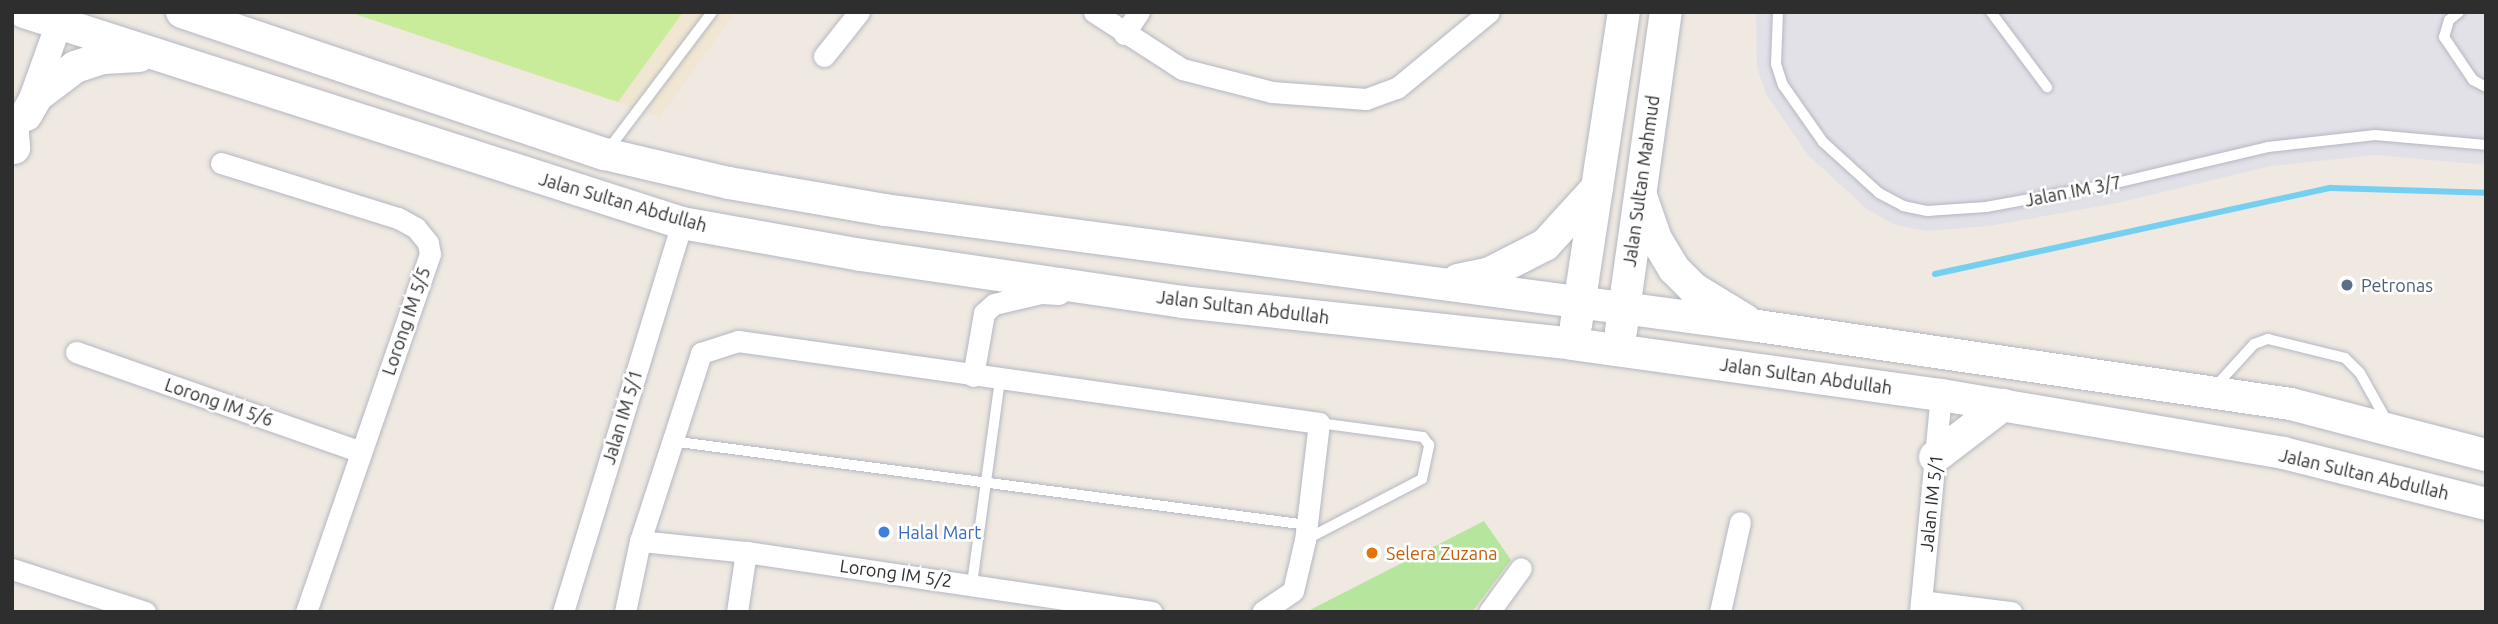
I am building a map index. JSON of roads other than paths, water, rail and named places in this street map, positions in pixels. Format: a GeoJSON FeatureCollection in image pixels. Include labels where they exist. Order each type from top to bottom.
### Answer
{"type":"FeatureCollection","features":[{"type":"Feature","properties":{"kind":"main road","name":"Jalan Sultan Abdullah"},"geometry":{"type":"LineString","coordinates":[[24,12],[61,18],[154,56],[682,223],[861,255],[1183,302],[1573,344],[1941,395],[2283,453],[2486,504]]}},
{"type":"Feature","properties":{"kind":"main road"},"geometry":{"type":"LineString","coordinates":[[182,12],[605,154],[729,183],[885,210],[1431,283],[1624,312],[1758,326],[2291,404],[2391,428],[2486,456]]}},
{"type":"Feature","properties":{"kind":"main road"},"geometry":{"type":"LineString","coordinates":[[1573,344],[1624,12]]}},
{"type":"Feature","properties":{"kind":"main road","name":"Jalan Sultan Mahmud"},"geometry":{"type":"LineString","coordinates":[[1618,350],[1638,184],[1666,12]]}},
{"type":"Feature","properties":{"kind":"main road"},"geometry":{"type":"LineString","coordinates":[[16,135],[37,96],[75,67],[103,58],[154,56]]}},
{"type":"Feature","properties":{"kind":"main road"},"geometry":{"type":"LineString","coordinates":[[1638,184],[1656,239],[1674,269],[1704,296],[1758,326]]}},
{"type":"Feature","properties":{"kind":"main road"},"geometry":{"type":"LineString","coordinates":[[1431,283],[1471,279],[1517,261],[1545,245],[1598,187]]}},
{"type":"Feature","properties":{"kind":"main road"},"geometry":{"type":"LineString","coordinates":[[1935,457],[2003,405]]}},
{"type":"Feature","properties":{"kind":"street"},"geometry":{"type":"LineString","coordinates":[[824,56],[859,12]]}},
{"type":"Feature","properties":{"kind":"street"},"geometry":{"type":"LineString","coordinates":[[1094,12],[1124,34],[1195,72],[1272,92],[1366,99],[1397,88],[1489,12]]}},
{"type":"Feature","properties":{"kind":"street"},"geometry":{"type":"LineString","coordinates":[[1124,34],[1139,12]]}},
{"type":"Feature","properties":{"kind":"street"},"geometry":{"type":"LineString","coordinates":[[16,135],[61,18]]}},
{"type":"Feature","properties":{"kind":"street","name":"Lorong IM 5/5"},"geometry":{"type":"LineString","coordinates":[[221,163],[398,218],[416,228],[428,243],[430,254],[306,612]]}},
{"type":"Feature","properties":{"kind":"street","name":"Jalan IM 5/1"},"geometry":{"type":"LineString","coordinates":[[563,612],[682,223]]}},
{"type":"Feature","properties":{"kind":"street"},"geometry":{"type":"LineString","coordinates":[[972,376],[979,326],[994,304],[1041,293],[1183,302]]}},
{"type":"Feature","properties":{"kind":"street"},"geometry":{"type":"LineString","coordinates":[[625,612],[640,541],[670,441],[701,353],[716,345],[738,341],[1320,423],[1306,532],[1290,596],[1262,612]]}},
{"type":"Feature","properties":{"kind":"street","name":"Lorong IM 5/6"},"geometry":{"type":"LineString","coordinates":[[76,352],[361,452]]}},
{"type":"Feature","properties":{"kind":"street","name":"Jalan IM 5/1"},"geometry":{"type":"LineString","coordinates":[[1921,606],[1941,395]]}},
{"type":"Feature","properties":{"kind":"street"},"geometry":{"type":"LineString","coordinates":[[1720,612],[1740,522]]}},
{"type":"Feature","properties":{"kind":"street","name":"Lorong IM 5/2"},"geometry":{"type":"LineString","coordinates":[[640,541],[746,552],[1152,612]]}},
{"type":"Feature","properties":{"kind":"street"},"geometry":{"type":"LineString","coordinates":[[737,612],[746,552]]}},
{"type":"Feature","properties":{"kind":"street"},"geometry":{"type":"LineString","coordinates":[[1489,612],[1521,568]]}},
{"type":"Feature","properties":{"kind":"street"},"geometry":{"type":"LineString","coordinates":[[12,569],[145,612]]}},
{"type":"Feature","properties":{"kind":"street"},"geometry":{"type":"LineString","coordinates":[[1921,606],[2011,612]]}},
{"type":"Feature","properties":{"kind":"lane"},"geometry":{"type":"LineString","coordinates":[[605,154],[712,12]]}},
{"type":"Feature","properties":{"kind":"lane","name":"Jalan IM 3/7"},"geometry":{"type":"LineString","coordinates":[[1778,12],[1776,64],[1783,85],[1823,142],[1879,193],[1903,206],[1927,211],[1986,207],[2112,184],[2268,147],[2375,135],[2486,145]]}},
{"type":"Feature","properties":{"kind":"lane"},"geometry":{"type":"LineString","coordinates":[[1991,12],[2048,88]]}},
{"type":"Feature","properties":{"kind":"lane"},"geometry":{"type":"LineString","coordinates":[[2459,12],[2449,20],[2444,37],[2473,80],[2486,87]]}},
{"type":"Feature","properties":{"kind":"lane"},"geometry":{"type":"LineString","coordinates":[[2210,393],[2254,344],[2268,339],[2345,358],[2360,373],[2391,428]]}},
{"type":"Feature","properties":{"kind":"lane"},"geometry":{"type":"LineString","coordinates":[[972,584],[1000,380]]}},
{"type":"Feature","properties":{"kind":"lane"},"geometry":{"type":"LineString","coordinates":[[670,441],[986,484],[1306,532],[1422,479],[1429,445],[1423,437],[1320,423]]}},
{"type":"Feature","properties":{"kind":"waterway"},"geometry":{"type":"LineString","coordinates":[[1935,274],[2331,188],[2486,193]]}},
{"type":"Feature","properties":{"kind":"place","name":"Petronas"},"geometry":{"type":"Point","coordinates":[2347,285]}},
{"type":"Feature","properties":{"kind":"place","name":"Halal Mart"},"geometry":{"type":"Point","coordinates":[884,532]}},
{"type":"Feature","properties":{"kind":"place","name":"Selera Zuzana"},"geometry":{"type":"Point","coordinates":[1372,553]}}]}
